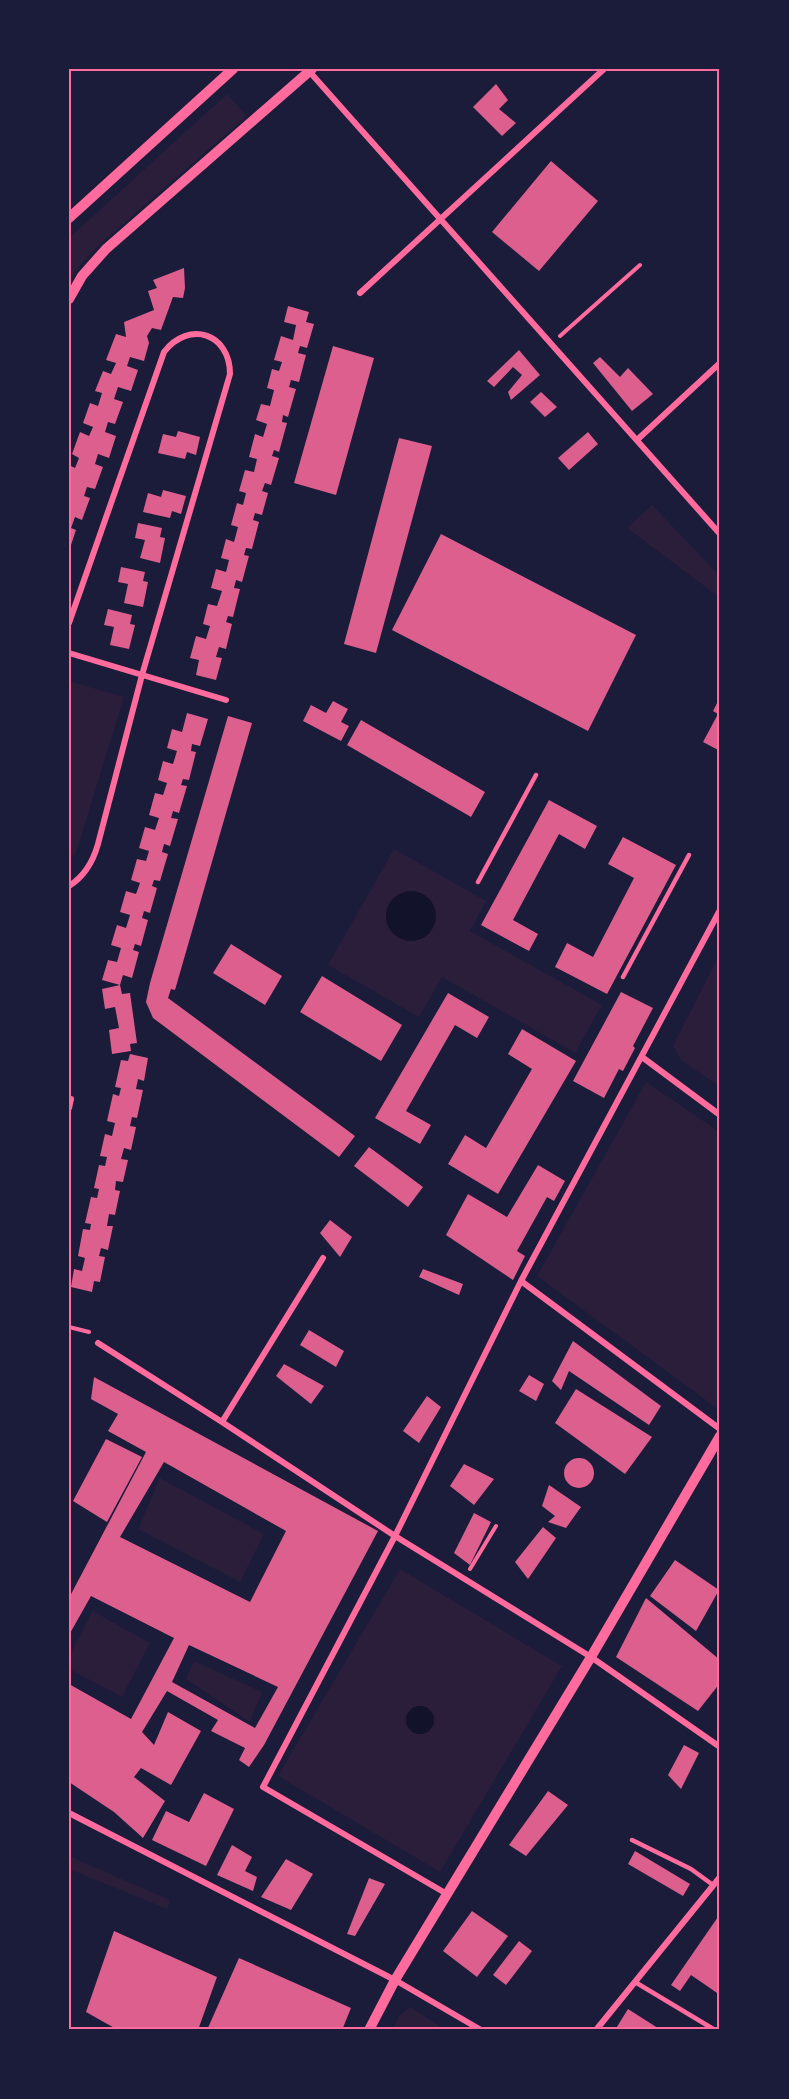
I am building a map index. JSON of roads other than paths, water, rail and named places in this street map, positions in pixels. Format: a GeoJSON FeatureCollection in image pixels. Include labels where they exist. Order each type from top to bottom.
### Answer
{"type":"FeatureCollection","features":[{"type":"Feature","properties":{"kind":"street"},"geometry":{"type":"LineString","coordinates":[[69,218],[233,69]]}},
{"type":"Feature","properties":{"kind":"street"},"geometry":{"type":"LineString","coordinates":[[360,293],[604,69]]}},
{"type":"Feature","properties":{"kind":"street"},"geometry":{"type":"LineString","coordinates":[[69,299],[82,276],[106,249],[309,70],[439,220],[638,439],[720,534]]}},
{"type":"Feature","properties":{"kind":"street"},"geometry":{"type":"LineString","coordinates":[[69,623],[164,352],[170,344],[188,334],[208,336],[216,340],[228,355],[230,374],[142,675],[95,856],[81,877],[69,886]]}},
{"type":"Feature","properties":{"kind":"street"},"geometry":{"type":"LineString","coordinates":[[638,439],[720,363]]}},
{"type":"Feature","properties":{"kind":"street"},"geometry":{"type":"LineString","coordinates":[[69,652],[226,700]]}},
{"type":"Feature","properties":{"kind":"street"},"geometry":{"type":"LineString","coordinates":[[447,1894],[263,1787],[395,1536],[521,1281],[720,910]]}},
{"type":"Feature","properties":{"kind":"street"},"geometry":{"type":"LineString","coordinates":[[642,1057],[720,1115]]}},
{"type":"Feature","properties":{"kind":"street"},"geometry":{"type":"LineString","coordinates":[[69,1099],[71,1100],[69,1108]]}},
{"type":"Feature","properties":{"kind":"street"},"geometry":{"type":"LineString","coordinates":[[222,1422],[323,1258]]}},
{"type":"Feature","properties":{"kind":"street"},"geometry":{"type":"LineString","coordinates":[[521,1281],[720,1429]]}},
{"type":"Feature","properties":{"kind":"street"},"geometry":{"type":"LineString","coordinates":[[98,1343],[395,1536],[591,1657],[720,1747]]}},
{"type":"Feature","properties":{"kind":"street"},"geometry":{"type":"LineString","coordinates":[[369,2030],[395,1980],[591,1657],[720,1436]]}},
{"type":"Feature","properties":{"kind":"street"},"geometry":{"type":"LineString","coordinates":[[69,1813],[395,1980],[481,2030]]}},
{"type":"Feature","properties":{"kind":"street"},"geometry":{"type":"LineString","coordinates":[[596,2030],[720,1877]]}},
{"type":"Feature","properties":{"kind":"lane"},"geometry":{"type":"LineString","coordinates":[[478,882],[536,775]]}},
{"type":"Feature","properties":{"kind":"lane"},"geometry":{"type":"LineString","coordinates":[[623,977],[689,855]]}},
{"type":"Feature","properties":{"kind":"lane"},"geometry":{"type":"LineString","coordinates":[[632,1840],[691,1869],[713,1885]]}},
{"type":"Feature","properties":{"kind":"lane"},"geometry":{"type":"LineString","coordinates":[[635,1982],[715,2030]]}}]}
